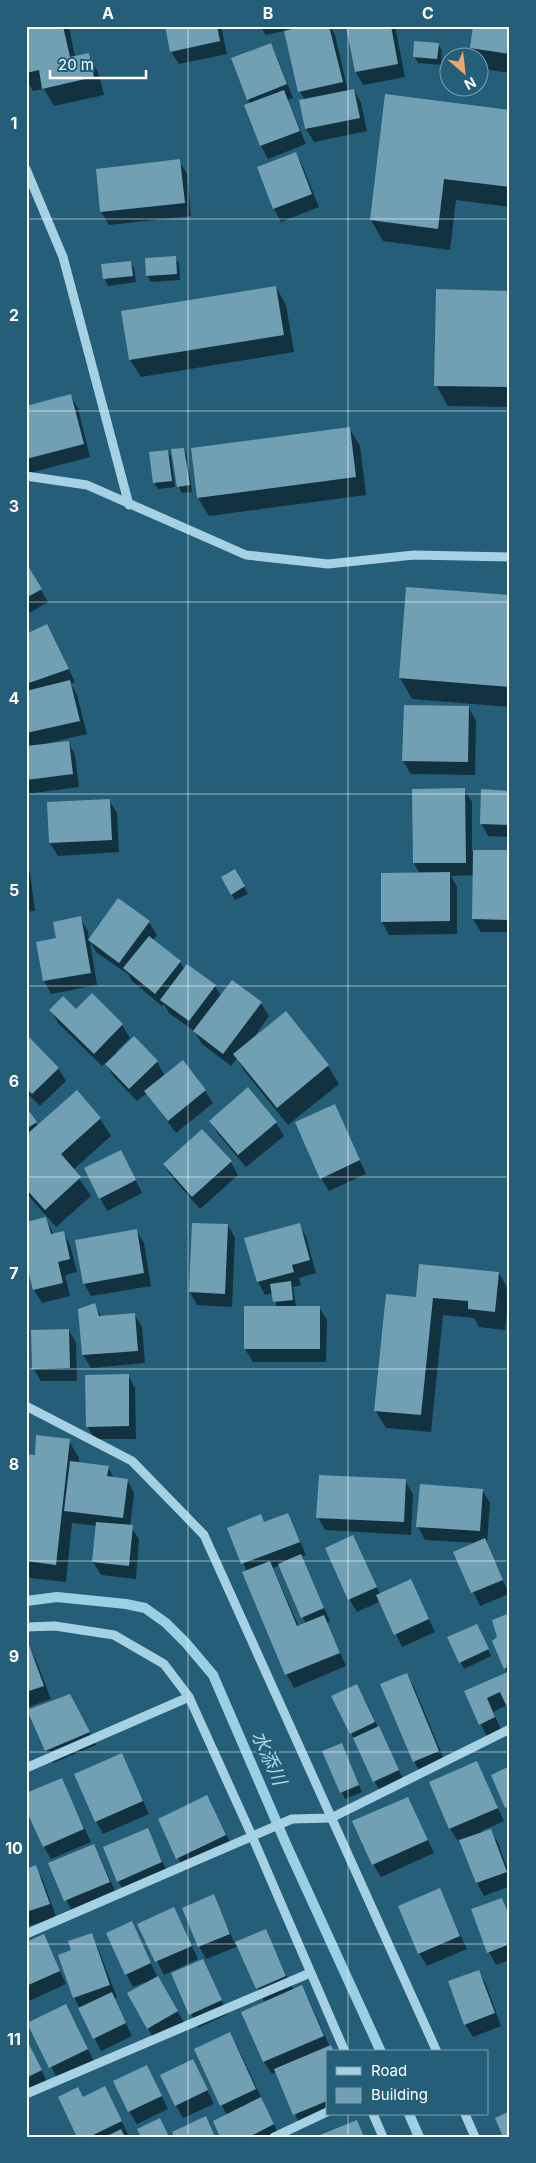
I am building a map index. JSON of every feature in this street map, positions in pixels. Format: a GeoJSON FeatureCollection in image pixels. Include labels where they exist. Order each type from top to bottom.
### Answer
{"type":"FeatureCollection","features":[{"type":"Feature","properties":{"kind":"street"},"geometry":{"type":"LineString","coordinates":[[26,169],[63,257],[129,505]]}},
{"type":"Feature","properties":{"kind":"street"},"geometry":{"type":"LineString","coordinates":[[26,476],[87,485],[246,555],[328,564],[414,555],[510,557]]}},
{"type":"Feature","properties":{"kind":"street"},"geometry":{"type":"LineString","coordinates":[[26,1406],[132,1461],[204,1535],[436,2050]]}},
{"type":"Feature","properties":{"kind":"street"},"geometry":{"type":"LineString","coordinates":[[26,1627],[55,1626],[114,1635],[164,1664],[189,1697],[252,1836],[344,2050]]}},
{"type":"Feature","properties":{"kind":"street"},"geometry":{"type":"LineString","coordinates":[[26,1768],[189,1697]]}},
{"type":"Feature","properties":{"kind":"street"},"geometry":{"type":"LineString","coordinates":[[26,1934],[292,1819],[331,1818],[510,1729]]}},
{"type":"Feature","properties":{"kind":"street"},"geometry":{"type":"LineString","coordinates":[[26,2094],[310,1973]]}},
{"type":"Feature","properties":{"kind":"street"},"geometry":{"type":"LineString","coordinates":[[274,2137],[326,2112]]}},
{"type":"Feature","properties":{"kind":"street"},"geometry":{"type":"LineString","coordinates":[[374,2116],[383,2137]]}},
{"type":"Feature","properties":{"kind":"street"},"geometry":{"type":"LineString","coordinates":[[466,2116],[475,2137]]}},
{"type":"Feature","properties":{"kind":"building"},"geometry":{"type":"Polygon","coordinates":[[[26,26],[63,26],[70,57],[89,53],[94,77],[42,89],[39,70],[26,73],[26,26]]]}},
{"type":"Feature","properties":{"kind":"building"},"geometry":{"type":"Polygon","coordinates":[[[165,26],[217,26],[220,41],[170,52],[165,26]]]}},
{"type":"Feature","properties":{"kind":"building"},"geometry":{"type":"Polygon","coordinates":[[[304,26],[329,26],[343,82],[298,92],[284,31],[304,26]]]}},
{"type":"Feature","properties":{"kind":"building"},"geometry":{"type":"Polygon","coordinates":[[[346,26],[391,26],[398,64],[355,72],[346,26]]]}},
{"type":"Feature","properties":{"kind":"building"},"geometry":{"type":"Polygon","coordinates":[[[473,26],[510,26],[510,54],[488,51],[488,48],[470,48],[473,26]]]}},
{"type":"Feature","properties":{"kind":"building"},"geometry":{"type":"Polygon","coordinates":[[[414,41],[439,43],[437,59],[413,57],[414,41]]]}},
{"type":"Feature","properties":{"kind":"building"},"geometry":{"type":"Polygon","coordinates":[[[271,43],[287,84],[247,100],[231,58],[271,43]]]}},
{"type":"Feature","properties":{"kind":"building"},"geometry":{"type":"Polygon","coordinates":[[[354,89],[360,118],[305,129],[299,100],[354,89]]]}},
{"type":"Feature","properties":{"kind":"building"},"geometry":{"type":"Polygon","coordinates":[[[284,90],[300,131],[260,146],[244,105],[284,90]]]}},
{"type":"Feature","properties":{"kind":"building"},"geometry":{"type":"Polygon","coordinates":[[[385,94],[510,110],[510,187],[444,179],[438,229],[370,220],[385,94]]]}},
{"type":"Feature","properties":{"kind":"building"},"geometry":{"type":"Polygon","coordinates":[[[296,152],[312,194],[273,209],[257,167],[296,152]]]}},
{"type":"Feature","properties":{"kind":"building"},"geometry":{"type":"Polygon","coordinates":[[[180,159],[185,203],[100,212],[96,169],[180,159]]]}},
{"type":"Feature","properties":{"kind":"building"},"geometry":{"type":"Polygon","coordinates":[[[176,256],[177,274],[146,276],[145,258],[176,256]]]}},
{"type":"Feature","properties":{"kind":"building"},"geometry":{"type":"Polygon","coordinates":[[[131,261],[133,276],[103,279],[101,264],[131,261]]]}},
{"type":"Feature","properties":{"kind":"building"},"geometry":{"type":"Polygon","coordinates":[[[276,286],[284,335],[129,360],[121,311],[276,286]]]}},
{"type":"Feature","properties":{"kind":"building"},"geometry":{"type":"Polygon","coordinates":[[[436,289],[510,291],[510,387],[434,386],[436,289]]]}},
{"type":"Feature","properties":{"kind":"building"},"geometry":{"type":"Polygon","coordinates":[[[71,394],[84,444],[26,459],[26,406],[71,394]]]}},
{"type":"Feature","properties":{"kind":"building"},"geometry":{"type":"Polygon","coordinates":[[[350,427],[356,477],[197,498],[191,448],[350,427]]]}},
{"type":"Feature","properties":{"kind":"building"},"geometry":{"type":"Polygon","coordinates":[[[184,448],[190,485],[177,487],[171,449],[184,448]]]}},
{"type":"Feature","properties":{"kind":"building"},"geometry":{"type":"Polygon","coordinates":[[[168,450],[172,481],[153,483],[149,452],[168,450]]]}},
{"type":"Feature","properties":{"kind":"building"},"geometry":{"type":"Polygon","coordinates":[[[26,563],[42,589],[26,598],[26,563]]]}},
{"type":"Feature","properties":{"kind":"building"},"geometry":{"type":"Polygon","coordinates":[[[406,587],[510,595],[510,687],[399,678],[406,587]]]}},
{"type":"Feature","properties":{"kind":"building"},"geometry":{"type":"Polygon","coordinates":[[[47,624],[69,669],[26,684],[26,634],[47,624]]]}},
{"type":"Feature","properties":{"kind":"building"},"geometry":{"type":"Polygon","coordinates":[[[70,680],[80,721],[26,733],[26,691],[70,680]]]}},
{"type":"Feature","properties":{"kind":"building"},"geometry":{"type":"Polygon","coordinates":[[[404,705],[469,706],[468,762],[402,761],[404,705]]]}},
{"type":"Feature","properties":{"kind":"building"},"geometry":{"type":"Polygon","coordinates":[[[69,741],[73,774],[26,780],[26,746],[69,741]]]}},
{"type":"Feature","properties":{"kind":"building"},"geometry":{"type":"Polygon","coordinates":[[[465,788],[466,863],[413,863],[412,789],[465,788]]]}},
{"type":"Feature","properties":{"kind":"building"},"geometry":{"type":"Polygon","coordinates":[[[481,789],[510,791],[510,825],[480,824],[481,789]]]}},
{"type":"Feature","properties":{"kind":"building"},"geometry":{"type":"Polygon","coordinates":[[[110,799],[112,840],[49,843],[47,802],[110,799]]]}},
{"type":"Feature","properties":{"kind":"building"},"geometry":{"type":"Polygon","coordinates":[[[473,850],[510,850],[510,920],[472,919],[473,850]]]}},
{"type":"Feature","properties":{"kind":"building"},"geometry":{"type":"Polygon","coordinates":[[[235,869],[245,886],[231,895],[221,877],[235,869]]]}},
{"type":"Feature","properties":{"kind":"building"},"geometry":{"type":"Polygon","coordinates":[[[450,872],[450,921],[381,922],[381,873],[450,872]]]}},
{"type":"Feature","properties":{"kind":"building"},"geometry":{"type":"Polygon","coordinates":[[[118,898],[150,921],[119,963],[88,940],[118,898]]]}},
{"type":"Feature","properties":{"kind":"building"},"geometry":{"type":"Polygon","coordinates":[[[81,916],[91,973],[43,981],[36,942],[56,938],[53,922],[81,916]]]}},
{"type":"Feature","properties":{"kind":"building"},"geometry":{"type":"Polygon","coordinates":[[[149,936],[181,961],[155,994],[123,968],[149,936]]]}},
{"type":"Feature","properties":{"kind":"building"},"geometry":{"type":"Polygon","coordinates":[[[187,964],[216,985],[189,1021],[160,1000],[187,964]]]}},
{"type":"Feature","properties":{"kind":"building"},"geometry":{"type":"Polygon","coordinates":[[[232,980],[262,1002],[223,1054],[193,1031],[232,980]]]}},
{"type":"Feature","properties":{"kind":"building"},"geometry":{"type":"Polygon","coordinates":[[[92,993],[123,1024],[94,1054],[49,1010],[63,996],[76,1009],[92,993]]]}},
{"type":"Feature","properties":{"kind":"building"},"geometry":{"type":"Polygon","coordinates":[[[286,1011],[329,1065],[277,1108],[233,1054],[286,1011]]]}},
{"type":"Feature","properties":{"kind":"building"},"geometry":{"type":"Polygon","coordinates":[[[26,1034],[59,1068],[32,1094],[26,1088],[26,1034]]]}},
{"type":"Feature","properties":{"kind":"building"},"geometry":{"type":"Polygon","coordinates":[[[134,1036],[158,1061],[129,1089],[105,1064],[134,1036]]]}},
{"type":"Feature","properties":{"kind":"building"},"geometry":{"type":"Polygon","coordinates":[[[183,1060],[206,1090],[168,1121],[144,1091],[183,1060]]]}},
{"type":"Feature","properties":{"kind":"building"},"geometry":{"type":"Polygon","coordinates":[[[248,1087],[277,1122],[238,1155],[209,1121],[248,1087]]]}},
{"type":"Feature","properties":{"kind":"building"},"geometry":{"type":"Polygon","coordinates":[[[77,1090],[101,1118],[61,1154],[81,1177],[45,1210],[26,1189],[26,1135],[77,1090]]]}},
{"type":"Feature","properties":{"kind":"building"},"geometry":{"type":"Polygon","coordinates":[[[335,1104],[360,1160],[320,1179],[295,1122],[335,1104]]]}},
{"type":"Feature","properties":{"kind":"building"},"geometry":{"type":"Polygon","coordinates":[[[26,1107],[37,1122],[26,1129],[26,1107]]]}},
{"type":"Feature","properties":{"kind":"building"},"geometry":{"type":"Polygon","coordinates":[[[202,1129],[232,1161],[192,1197],[163,1164],[202,1129]]]}},
{"type":"Feature","properties":{"kind":"building"},"geometry":{"type":"Polygon","coordinates":[[[121,1150],[136,1180],[99,1199],[84,1168],[121,1150]]]}},
{"type":"Feature","properties":{"kind":"building"},"geometry":{"type":"Polygon","coordinates":[[[46,1217],[51,1234],[64,1231],[70,1259],[58,1262],[63,1283],[33,1290],[26,1263],[26,1222],[46,1217]]]}},
{"type":"Feature","properties":{"kind":"building"},"geometry":{"type":"Polygon","coordinates":[[[192,1223],[228,1224],[225,1294],[189,1292],[192,1223]]]}},
{"type":"Feature","properties":{"kind":"building"},"geometry":{"type":"Polygon","coordinates":[[[300,1223],[310,1260],[292,1265],[294,1272],[257,1282],[244,1238],[300,1223]]]}},
{"type":"Feature","properties":{"kind":"building"},"geometry":{"type":"Polygon","coordinates":[[[137,1229],[144,1273],[83,1284],[75,1240],[137,1229]]]}},
{"type":"Feature","properties":{"kind":"building"},"geometry":{"type":"Polygon","coordinates":[[[419,1264],[499,1272],[495,1312],[468,1309],[468,1301],[433,1298],[421,1415],[374,1411],[386,1294],[416,1297],[419,1264]]]}},
{"type":"Feature","properties":{"kind":"building"},"geometry":{"type":"Polygon","coordinates":[[[291,1281],[293,1300],[273,1302],[270,1284],[291,1281]]]}},
{"type":"Feature","properties":{"kind":"building"},"geometry":{"type":"Polygon","coordinates":[[[95,1303],[99,1316],[135,1313],[138,1351],[82,1355],[78,1309],[95,1303]]]}},
{"type":"Feature","properties":{"kind":"building"},"geometry":{"type":"Polygon","coordinates":[[[244,1306],[320,1306],[320,1349],[244,1349],[244,1306]]]}},
{"type":"Feature","properties":{"kind":"building"},"geometry":{"type":"Polygon","coordinates":[[[69,1329],[70,1368],[32,1369],[31,1330],[69,1329]]]}},
{"type":"Feature","properties":{"kind":"building"},"geometry":{"type":"Polygon","coordinates":[[[129,1374],[129,1426],[86,1427],[85,1375],[129,1374]]]}},
{"type":"Feature","properties":{"kind":"building"},"geometry":{"type":"Polygon","coordinates":[[[36,1435],[70,1439],[56,1565],[26,1561],[26,1454],[35,1455],[36,1435]]]}},
{"type":"Feature","properties":{"kind":"building"},"geometry":{"type":"Polygon","coordinates":[[[70,1461],[109,1466],[107,1476],[128,1479],[123,1518],[64,1511],[70,1461]]]}},
{"type":"Feature","properties":{"kind":"building"},"geometry":{"type":"Polygon","coordinates":[[[319,1475],[406,1479],[404,1522],[316,1518],[319,1475]]]}},
{"type":"Feature","properties":{"kind":"building"},"geometry":{"type":"Polygon","coordinates":[[[420,1484],[483,1489],[480,1531],[416,1527],[420,1484]]]}},
{"type":"Feature","properties":{"kind":"building"},"geometry":{"type":"Polygon","coordinates":[[[288,1513],[300,1542],[241,1564],[227,1528],[261,1514],[264,1522],[288,1513]]]}},
{"type":"Feature","properties":{"kind":"building"},"geometry":{"type":"Polygon","coordinates":[[[96,1522],[133,1525],[129,1566],[92,1562],[96,1522]]]}},
{"type":"Feature","properties":{"kind":"building"},"geometry":{"type":"Polygon","coordinates":[[[353,1535],[377,1587],[348,1600],[325,1548],[353,1535]]]}},
{"type":"Feature","properties":{"kind":"building"},"geometry":{"type":"Polygon","coordinates":[[[485,1538],[503,1580],[471,1593],[453,1552],[485,1538]]]}},
{"type":"Feature","properties":{"kind":"building"},"geometry":{"type":"Polygon","coordinates":[[[301,1554],[324,1608],[301,1618],[278,1564],[301,1554]]]}},
{"type":"Feature","properties":{"kind":"building"},"geometry":{"type":"Polygon","coordinates":[[[270,1561],[297,1626],[324,1615],[340,1653],[285,1675],[242,1572],[270,1561]]]}},
{"type":"Feature","properties":{"kind":"building"},"geometry":{"type":"Polygon","coordinates":[[[411,1579],[429,1619],[394,1635],[376,1595],[411,1579]]]}},
{"type":"Feature","properties":{"kind":"building"},"geometry":{"type":"Polygon","coordinates":[[[510,1613],[510,1666],[504,1669],[492,1641],[497,1637],[492,1620],[510,1613]]]}},
{"type":"Feature","properties":{"kind":"building"},"geometry":{"type":"Polygon","coordinates":[[[477,1624],[489,1649],[459,1663],[447,1637],[477,1624]]]}},
{"type":"Feature","properties":{"kind":"building"},"geometry":{"type":"Polygon","coordinates":[[[29,1645],[44,1686],[26,1692],[26,1647],[29,1645]]]}},
{"type":"Feature","properties":{"kind":"building"},"geometry":{"type":"Polygon","coordinates":[[[510,1671],[510,1706],[507,1707],[500,1692],[487,1698],[495,1717],[479,1725],[464,1691],[510,1671]]]}},
{"type":"Feature","properties":{"kind":"building"},"geometry":{"type":"Polygon","coordinates":[[[407,1673],[439,1751],[413,1762],[380,1684],[407,1673]]]}},
{"type":"Feature","properties":{"kind":"building"},"geometry":{"type":"Polygon","coordinates":[[[357,1684],[375,1722],[350,1734],[331,1696],[357,1684]]]}},
{"type":"Feature","properties":{"kind":"building"},"geometry":{"type":"Polygon","coordinates":[[[70,1694],[90,1732],[45,1751],[27,1710],[70,1694]]]}},
{"type":"Feature","properties":{"kind":"building"},"geometry":{"type":"Polygon","coordinates":[[[379,1726],[399,1770],[373,1782],[353,1738],[379,1726]]]}},
{"type":"Feature","properties":{"kind":"building"},"geometry":{"type":"Polygon","coordinates":[[[342,1743],[359,1785],[340,1793],[322,1751],[342,1743]]]}},
{"type":"Feature","properties":{"kind":"building"},"geometry":{"type":"Polygon","coordinates":[[[122,1753],[143,1801],[95,1822],[74,1774],[122,1753]]]}},
{"type":"Feature","properties":{"kind":"building"},"geometry":{"type":"Polygon","coordinates":[[[477,1761],[498,1808],[449,1829],[429,1782],[477,1761]]]}},
{"type":"Feature","properties":{"kind":"building"},"geometry":{"type":"Polygon","coordinates":[[[510,1766],[510,1806],[505,1808],[491,1775],[510,1766]]]}},
{"type":"Feature","properties":{"kind":"building"},"geometry":{"type":"Polygon","coordinates":[[[62,1778],[84,1829],[43,1847],[26,1810],[26,1793],[62,1778]]]}},
{"type":"Feature","properties":{"kind":"building"},"geometry":{"type":"Polygon","coordinates":[[[207,1795],[226,1835],[176,1859],[158,1819],[207,1795]]]}},
{"type":"Feature","properties":{"kind":"building"},"geometry":{"type":"Polygon","coordinates":[[[408,1797],[428,1840],[372,1865],[352,1821],[408,1797]]]}},
{"type":"Feature","properties":{"kind":"building"},"geometry":{"type":"Polygon","coordinates":[[[148,1828],[162,1862],[117,1882],[103,1847],[148,1828]]]}},
{"type":"Feature","properties":{"kind":"building"},"geometry":{"type":"Polygon","coordinates":[[[491,1829],[507,1872],[476,1883],[459,1840],[491,1829]]]}},
{"type":"Feature","properties":{"kind":"building"},"geometry":{"type":"Polygon","coordinates":[[[94,1844],[110,1882],[64,1901],[48,1863],[94,1844]]]}},
{"type":"Feature","properties":{"kind":"building"},"geometry":{"type":"Polygon","coordinates":[[[36,1865],[50,1904],[26,1912],[26,1869],[36,1865]]]}},
{"type":"Feature","properties":{"kind":"building"},"geometry":{"type":"Polygon","coordinates":[[[440,1888],[460,1936],[418,1954],[398,1906],[440,1888]]]}},
{"type":"Feature","properties":{"kind":"building"},"geometry":{"type":"Polygon","coordinates":[[[214,1894],[230,1934],[198,1947],[182,1908],[214,1894]]]}},
{"type":"Feature","properties":{"kind":"building"},"geometry":{"type":"Polygon","coordinates":[[[502,1898],[510,1917],[510,1944],[487,1953],[471,1909],[502,1898]]]}},
{"type":"Feature","properties":{"kind":"building"},"geometry":{"type":"Polygon","coordinates":[[[174,1907],[192,1946],[155,1962],[137,1924],[174,1907]]]}},
{"type":"Feature","properties":{"kind":"building"},"geometry":{"type":"Polygon","coordinates":[[[132,1921],[151,1963],[125,1975],[106,1933],[132,1921]]]}},
{"type":"Feature","properties":{"kind":"building"},"geometry":{"type":"Polygon","coordinates":[[[266,1929],[286,1976],[256,1989],[235,1942],[266,1929]]]}},
{"type":"Feature","properties":{"kind":"building"},"geometry":{"type":"Polygon","coordinates":[[[92,1933],[110,1985],[73,1998],[58,1955],[71,1950],[68,1941],[92,1933]]]}},
{"type":"Feature","properties":{"kind":"building"},"geometry":{"type":"Polygon","coordinates":[[[44,1934],[60,1971],[26,1986],[26,1942],[44,1934]]]}},
{"type":"Feature","properties":{"kind":"building"},"geometry":{"type":"Polygon","coordinates":[[[203,1959],[222,2000],[189,2015],[171,1973],[203,1959]]]}},
{"type":"Feature","properties":{"kind":"building"},"geometry":{"type":"Polygon","coordinates":[[[479,1970],[495,2013],[464,2025],[448,1981],[479,1970]]]}},
{"type":"Feature","properties":{"kind":"building"},"geometry":{"type":"Polygon","coordinates":[[[158,1976],[178,2011],[147,2029],[127,1993],[158,1976]]]}},
{"type":"Feature","properties":{"kind":"building"},"geometry":{"type":"Polygon","coordinates":[[[302,1985],[324,2036],[263,2062],[241,2012],[302,1985]]]}},
{"type":"Feature","properties":{"kind":"building"},"geometry":{"type":"Polygon","coordinates":[[[112,1992],[126,2023],[93,2039],[78,2008],[112,1992]]]}},
{"type":"Feature","properties":{"kind":"building"},"geometry":{"type":"Polygon","coordinates":[[[66,2004],[88,2049],[49,2068],[27,2023],[66,2004]]]}},
{"type":"Feature","properties":{"kind":"building"},"geometry":{"type":"Polygon","coordinates":[[[230,2032],[256,2089],[220,2106],[194,2049],[230,2032]]]}},
{"type":"Feature","properties":{"kind":"building"},"geometry":{"type":"Polygon","coordinates":[[[26,2038],[42,2070],[26,2078],[26,2038]]]}},
{"type":"Feature","properties":{"kind":"building"},"geometry":{"type":"Polygon","coordinates":[[[331,2045],[333,2050],[326,2050],[326,2101],[293,2115],[274,2069],[331,2045]]]}},
{"type":"Feature","properties":{"kind":"building"},"geometry":{"type":"Polygon","coordinates":[[[193,2059],[208,2090],[175,2106],[160,2075],[193,2059]]]}},
{"type":"Feature","properties":{"kind":"building"},"geometry":{"type":"Polygon","coordinates":[[[147,2065],[162,2096],[128,2112],[113,2081],[147,2065]]]}},
{"type":"Feature","properties":{"kind":"building"},"geometry":{"type":"Polygon","coordinates":[[[105,2086],[122,2121],[89,2137],[77,2137],[58,2097],[78,2087],[83,2097],[105,2086]]]}},
{"type":"Feature","properties":{"kind":"building"},"geometry":{"type":"Polygon","coordinates":[[[261,2097],[274,2124],[249,2137],[220,2137],[213,2121],[261,2097]]]}},
{"type":"Feature","properties":{"kind":"building"},"geometry":{"type":"Polygon","coordinates":[[[510,2111],[510,2137],[503,2137],[495,2118],[510,2111]]]}},
{"type":"Feature","properties":{"kind":"building"},"geometry":{"type":"Polygon","coordinates":[[[206,2116],[215,2137],[174,2137],[172,2132],[206,2116]]]}},
{"type":"Feature","properties":{"kind":"building"},"geometry":{"type":"Polygon","coordinates":[[[160,2118],[169,2137],[141,2137],[137,2129],[160,2118]]]}},
{"type":"Feature","properties":{"kind":"building"},"geometry":{"type":"Polygon","coordinates":[[[357,2120],[364,2137],[315,2137],[357,2120]]]}},
{"type":"Feature","properties":{"kind":"building"},"geometry":{"type":"Polygon","coordinates":[[[121,2129],[125,2137],[105,2137],[121,2129]]]}},
{"type":"Feature","properties":{"kind":"waterway","name":"水添川"},"geometry":{"type":"LineString","coordinates":[[26,1601],[57,1597],[126,1604],[145,1608],[166,1623],[213,1675],[286,1844],[380,2050]]}},
{"type":"Feature","properties":{"kind":"waterway","name":"水添川"},"geometry":{"type":"LineString","coordinates":[[410,2116],[419,2137]]}}]}
